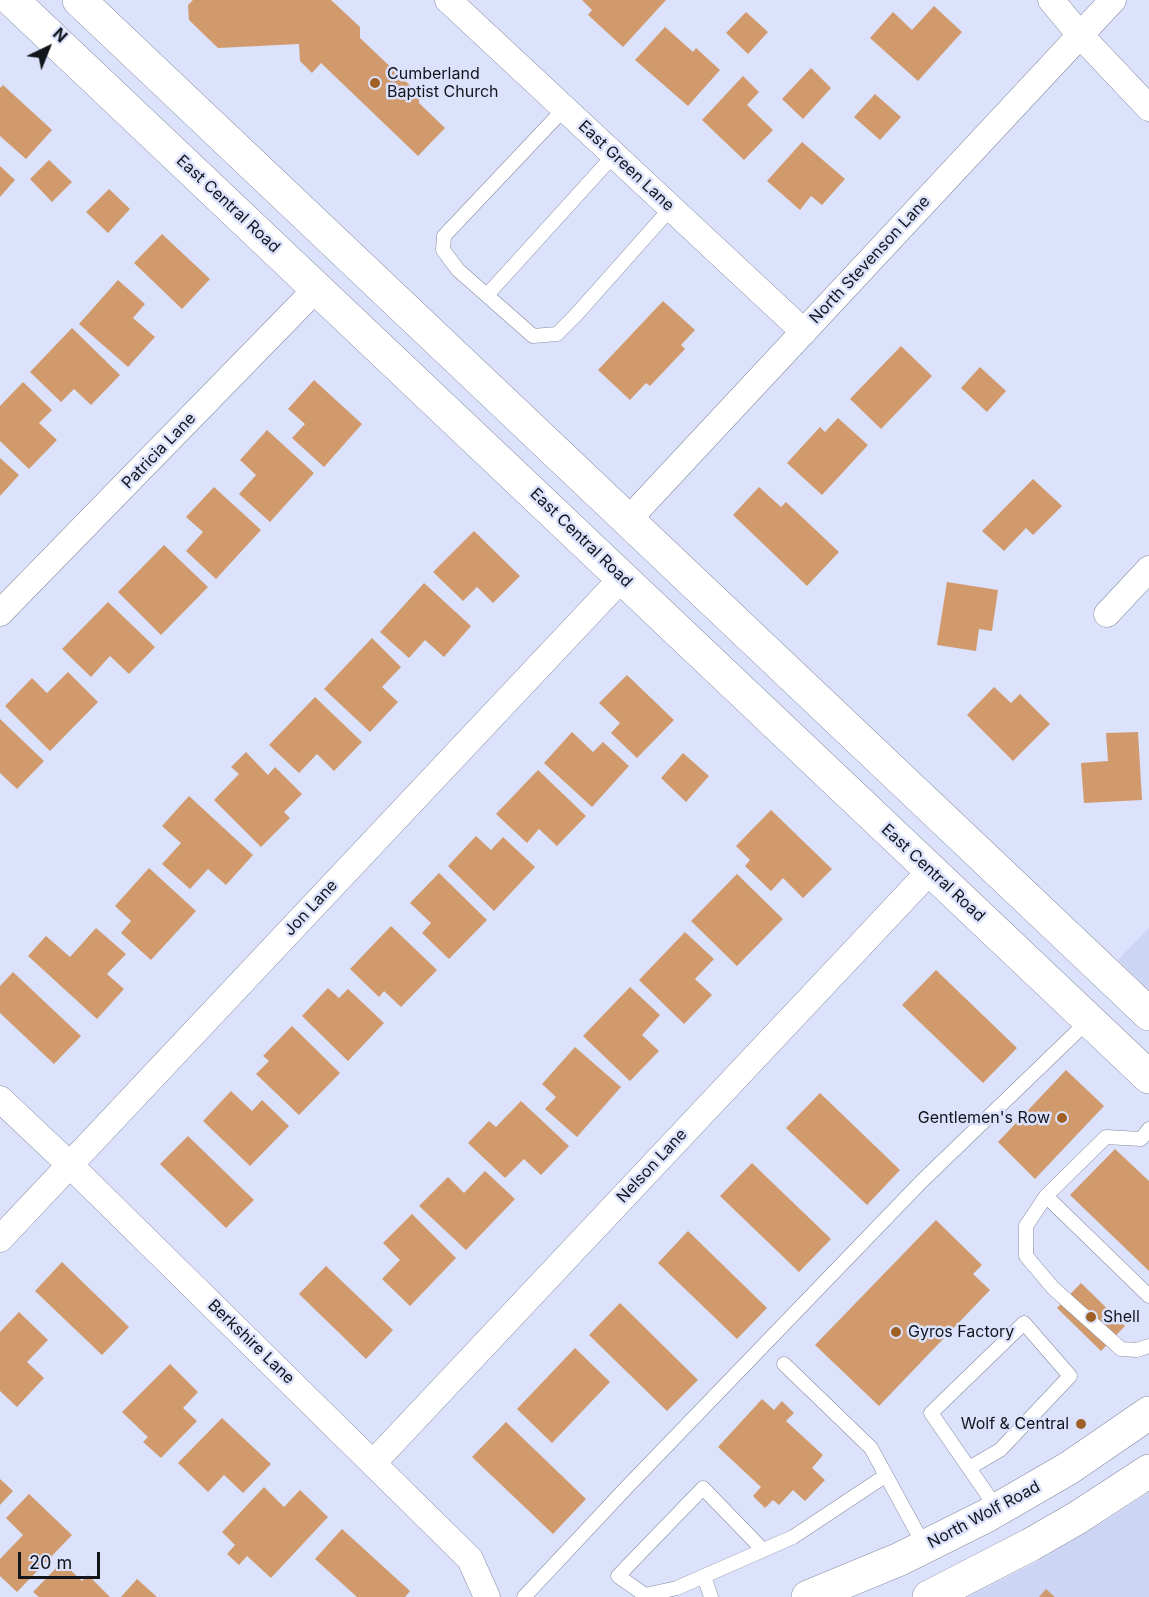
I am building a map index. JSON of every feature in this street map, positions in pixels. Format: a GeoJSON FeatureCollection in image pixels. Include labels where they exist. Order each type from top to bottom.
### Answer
{"type":"FeatureCollection","features":[{"type":"Feature","properties":{"kind":"main road","name":"East Central Road"},"geometry":{"type":"LineString","coordinates":[[12,0],[1149,1077]]}},
{"type":"Feature","properties":{"kind":"main road"},"geometry":{"type":"LineString","coordinates":[[79,0],[1149,1014]]}},
{"type":"Feature","properties":{"kind":"main road","name":"North Wolf Road"},"geometry":{"type":"LineString","coordinates":[[807,1597],[900,1559],[998,1510],[1069,1468],[1149,1413]]}},
{"type":"Feature","properties":{"kind":"main road"},"geometry":{"type":"LineString","coordinates":[[940,1595],[1077,1518],[1149,1471]]}},
{"type":"Feature","properties":{"kind":"street","name":"East Green Lane"},"geometry":{"type":"LineString","coordinates":[[448,0],[804,332]]}},
{"type":"Feature","properties":{"kind":"street"},"geometry":{"type":"LineString","coordinates":[[1051,0],[1080,35],[1149,108]]}},
{"type":"Feature","properties":{"kind":"street","name":"North Stevenson Lane"},"geometry":{"type":"LineString","coordinates":[[628,520],[1113,0]]}},
{"type":"Feature","properties":{"kind":"street","name":"Patricia Lane"},"geometry":{"type":"LineString","coordinates":[[0,613],[317,288]]}},
{"type":"Feature","properties":{"kind":"street"},"geometry":{"type":"LineString","coordinates":[[1107,614],[1149,569]]}},
{"type":"Feature","properties":{"kind":"street","name":"Jon Lane"},"geometry":{"type":"LineString","coordinates":[[0,1239],[622,578]]}},
{"type":"Feature","properties":{"kind":"street","name":"Nelson Lane"},"geometry":{"type":"LineString","coordinates":[[374,1462],[931,870]]}},
{"type":"Feature","properties":{"kind":"street","name":"Berkshire Lane"},"geometry":{"type":"LineString","coordinates":[[0,1099],[470,1558],[487,1597]]}},
{"type":"Feature","properties":{"kind":"lane"},"geometry":{"type":"LineString","coordinates":[[564,109],[444,236],[443,250],[458,270],[533,336],[557,334],[671,208]]}},
{"type":"Feature","properties":{"kind":"lane"},"geometry":{"type":"LineString","coordinates":[[487,295],[614,155]]}},
{"type":"Feature","properties":{"kind":"lane"},"geometry":{"type":"LineString","coordinates":[[524,1597],[922,1181],[1089,1020]]}},
{"type":"Feature","properties":{"kind":"lane"},"geometry":{"type":"LineString","coordinates":[[1146,1138],[1106,1137],[1046,1196],[1026,1226],[1026,1256],[1053,1288],[1121,1349],[1137,1350],[1149,1346]]}},
{"type":"Feature","properties":{"kind":"lane"},"geometry":{"type":"LineString","coordinates":[[1046,1196],[1149,1296]]}},
{"type":"Feature","properties":{"kind":"lane"},"geometry":{"type":"LineString","coordinates":[[969,1468],[1000,1450],[1070,1376],[1024,1323],[931,1413],[998,1510]]}},
{"type":"Feature","properties":{"kind":"lane"},"geometry":{"type":"LineString","coordinates":[[784,1364],[871,1448],[925,1547]]}},
{"type":"Feature","properties":{"kind":"lane"},"geometry":{"type":"LineString","coordinates":[[764,1550],[703,1488],[618,1576],[645,1595],[677,1588],[764,1550],[793,1537],[885,1476]]}},
{"type":"Feature","properties":{"kind":"lane"},"geometry":{"type":"LineString","coordinates":[[704,1576],[711,1597]]}},
{"type":"Feature","properties":{"kind":"shaded area"},"geometry":{"type":"Polygon","coordinates":[[[1149,928],[1149,990],[1118,960],[1149,928]]]}},
{"type":"Feature","properties":{"kind":"shaded area"},"geometry":{"type":"Polygon","coordinates":[[[1149,1492],[1149,1597],[968,1597],[1033,1564],[1149,1492]]]}},
{"type":"Feature","properties":{"kind":"building","name":"Cumberland Baptist Church"},"geometry":{"type":"Polygon","coordinates":[[[193,0],[331,0],[360,27],[360,38],[419,94],[419,103],[445,128],[418,156],[321,63],[312,73],[300,61],[299,44],[218,48],[189,20],[188,5],[193,0]]]}},
{"type":"Feature","properties":{"kind":"building"},"geometry":{"type":"Polygon","coordinates":[[[582,0],[666,0],[623,47],[588,15],[592,10],[582,0]]]}},
{"type":"Feature","properties":{"kind":"building"},"geometry":{"type":"Polygon","coordinates":[[[934,6],[962,32],[918,81],[870,38],[893,12],[912,30],[934,6]]]}},
{"type":"Feature","properties":{"kind":"building"},"geometry":{"type":"Polygon","coordinates":[[[746,12],[768,32],[748,54],[726,33],[746,12]]]}},
{"type":"Feature","properties":{"kind":"building"},"geometry":{"type":"Polygon","coordinates":[[[665,27],[693,52],[696,48],[720,70],[688,106],[635,60],[665,27]]]}},
{"type":"Feature","properties":{"kind":"building"},"geometry":{"type":"Polygon","coordinates":[[[811,68],[831,88],[803,119],[782,99],[811,68]]]}},
{"type":"Feature","properties":{"kind":"building"},"geometry":{"type":"Polygon","coordinates":[[[743,76],[759,92],[747,105],[773,130],[744,160],[702,120],[743,76]]]}},
{"type":"Feature","properties":{"kind":"building"},"geometry":{"type":"Polygon","coordinates":[[[3,85],[52,130],[26,159],[0,136],[0,88],[3,85]]]}},
{"type":"Feature","properties":{"kind":"building"},"geometry":{"type":"Polygon","coordinates":[[[875,94],[901,117],[880,140],[854,117],[875,94]]]}},
{"type":"Feature","properties":{"kind":"building"},"geometry":{"type":"Polygon","coordinates":[[[802,142],[845,179],[822,205],[811,196],[800,210],[767,181],[802,142]]]}},
{"type":"Feature","properties":{"kind":"building"},"geometry":{"type":"Polygon","coordinates":[[[49,160],[72,182],[52,202],[30,179],[49,160]]]}},
{"type":"Feature","properties":{"kind":"building"},"geometry":{"type":"Polygon","coordinates":[[[0,166],[15,180],[0,197],[0,166]]]}},
{"type":"Feature","properties":{"kind":"building"},"geometry":{"type":"Polygon","coordinates":[[[109,189],[130,209],[108,233],[86,212],[109,189]]]}},
{"type":"Feature","properties":{"kind":"building"},"geometry":{"type":"Polygon","coordinates":[[[162,234],[210,279],[182,309],[134,263],[162,234]]]}},
{"type":"Feature","properties":{"kind":"building"},"geometry":{"type":"Polygon","coordinates":[[[118,280],[145,304],[133,318],[155,337],[128,367],[79,324],[118,280]]]}},
{"type":"Feature","properties":{"kind":"building"},"geometry":{"type":"Polygon","coordinates":[[[663,301],[695,330],[681,345],[685,349],[650,386],[646,383],[630,400],[598,370],[663,301]]]}},
{"type":"Feature","properties":{"kind":"building"},"geometry":{"type":"Polygon","coordinates":[[[72,328],[120,375],[91,405],[74,389],[61,402],[30,372],[72,328]]]}},
{"type":"Feature","properties":{"kind":"building"},"geometry":{"type":"Polygon","coordinates":[[[901,346],[932,376],[881,429],[850,399],[901,346]]]}},
{"type":"Feature","properties":{"kind":"building"},"geometry":{"type":"Polygon","coordinates":[[[980,367],[1006,391],[987,412],[961,388],[980,367]]]}},
{"type":"Feature","properties":{"kind":"building"},"geometry":{"type":"Polygon","coordinates":[[[314,380],[362,424],[324,467],[292,438],[305,424],[288,409],[314,380]]]}},
{"type":"Feature","properties":{"kind":"building"},"geometry":{"type":"Polygon","coordinates":[[[23,382],[52,410],[39,423],[57,440],[29,469],[0,441],[0,406],[23,382]]]}},
{"type":"Feature","properties":{"kind":"building"},"geometry":{"type":"Polygon","coordinates":[[[838,418],[868,445],[822,495],[787,463],[820,427],[825,432],[838,418]]]}},
{"type":"Feature","properties":{"kind":"building"},"geometry":{"type":"Polygon","coordinates":[[[267,430],[314,473],[270,522],[239,494],[256,475],[240,460],[267,430]]]}},
{"type":"Feature","properties":{"kind":"building"},"geometry":{"type":"Polygon","coordinates":[[[0,458],[19,475],[0,496],[0,458]]]}},
{"type":"Feature","properties":{"kind":"building"},"geometry":{"type":"Polygon","coordinates":[[[1033,479],[1062,506],[1033,535],[1026,528],[1004,551],[982,531],[1033,479]]]}},
{"type":"Feature","properties":{"kind":"building"},"geometry":{"type":"Polygon","coordinates":[[[214,487],[261,530],[216,579],[186,551],[203,532],[186,517],[214,487]]]}},
{"type":"Feature","properties":{"kind":"building"},"geometry":{"type":"Polygon","coordinates":[[[759,487],[781,507],[786,502],[839,552],[807,586],[733,515],[759,487]]]}},
{"type":"Feature","properties":{"kind":"building"},"geometry":{"type":"Polygon","coordinates":[[[474,531],[520,576],[493,603],[477,587],[463,601],[433,572],[474,531]]]}},
{"type":"Feature","properties":{"kind":"building"},"geometry":{"type":"Polygon","coordinates":[[[164,545],[208,587],[161,635],[118,592],[164,545]]]}},
{"type":"Feature","properties":{"kind":"building"},"geometry":{"type":"Polygon","coordinates":[[[947,582],[998,590],[992,631],[979,629],[976,651],[937,645],[947,582]]]}},
{"type":"Feature","properties":{"kind":"building"},"geometry":{"type":"Polygon","coordinates":[[[424,583],[471,626],[444,657],[425,640],[409,658],[380,632],[424,583]]]}},
{"type":"Feature","properties":{"kind":"building"},"geometry":{"type":"Polygon","coordinates":[[[108,602],[155,647],[129,674],[110,656],[91,677],[62,649],[108,602]]]}},
{"type":"Feature","properties":{"kind":"building"},"geometry":{"type":"Polygon","coordinates":[[[372,638],[401,667],[382,687],[398,702],[370,732],[324,689],[372,638]]]}},
{"type":"Feature","properties":{"kind":"building"},"geometry":{"type":"Polygon","coordinates":[[[68,672],[98,702],[50,751],[5,706],[32,678],[47,693],[68,672]]]}},
{"type":"Feature","properties":{"kind":"building"},"geometry":{"type":"Polygon","coordinates":[[[627,675],[674,720],[637,758],[611,733],[620,723],[599,703],[627,675]]]}},
{"type":"Feature","properties":{"kind":"building"},"geometry":{"type":"Polygon","coordinates":[[[994,687],[1011,703],[1020,694],[1050,724],[1013,761],[967,715],[994,687]]]}},
{"type":"Feature","properties":{"kind":"building"},"geometry":{"type":"Polygon","coordinates":[[[315,697],[362,742],[334,771],[317,754],[299,773],[269,745],[315,697]]]}},
{"type":"Feature","properties":{"kind":"building"},"geometry":{"type":"Polygon","coordinates":[[[0,719],[44,761],[17,789],[0,773],[0,719]]]}},
{"type":"Feature","properties":{"kind":"building"},"geometry":{"type":"Polygon","coordinates":[[[572,732],[593,752],[603,742],[629,766],[592,807],[544,763],[572,732]]]}},
{"type":"Feature","properties":{"kind":"building"},"geometry":{"type":"Polygon","coordinates":[[[1138,732],[1142,800],[1084,803],[1081,763],[1108,761],[1106,733],[1138,732]]]}},
{"type":"Feature","properties":{"kind":"building"},"geometry":{"type":"Polygon","coordinates":[[[246,752],[268,775],[275,767],[302,794],[284,812],[290,818],[261,847],[214,800],[239,774],[231,767],[246,752]]]}},
{"type":"Feature","properties":{"kind":"building"},"geometry":{"type":"Polygon","coordinates":[[[683,753],[709,776],[686,802],[661,778],[683,753]]]}},
{"type":"Feature","properties":{"kind":"building"},"geometry":{"type":"Polygon","coordinates":[[[538,770],[586,816],[557,846],[539,829],[527,843],[496,814],[538,770]]]}},
{"type":"Feature","properties":{"kind":"building"},"geometry":{"type":"Polygon","coordinates":[[[189,796],[253,855],[226,885],[208,869],[190,889],[162,864],[181,843],[162,826],[189,796]]]}},
{"type":"Feature","properties":{"kind":"building"},"geometry":{"type":"Polygon","coordinates":[[[771,810],[832,869],[803,898],[783,878],[771,891],[745,866],[750,860],[736,846],[771,810]]]}},
{"type":"Feature","properties":{"kind":"building"},"geometry":{"type":"Polygon","coordinates":[[[476,836],[491,850],[503,837],[535,867],[494,911],[448,866],[476,836]]]}},
{"type":"Feature","properties":{"kind":"building"},"geometry":{"type":"Polygon","coordinates":[[[149,868],[196,911],[151,960],[121,933],[131,921],[115,906],[149,868]]]}},
{"type":"Feature","properties":{"kind":"building"},"geometry":{"type":"Polygon","coordinates":[[[439,873],[487,920],[449,959],[422,933],[431,923],[410,903],[439,873]]]}},
{"type":"Feature","properties":{"kind":"building"},"geometry":{"type":"Polygon","coordinates":[[[737,874],[783,919],[737,966],[691,921],[737,874]]]}},
{"type":"Feature","properties":{"kind":"building"},"geometry":{"type":"Polygon","coordinates":[[[391,926],[437,970],[401,1007],[384,991],[379,997],[350,969],[391,926]]]}},
{"type":"Feature","properties":{"kind":"building"},"geometry":{"type":"Polygon","coordinates":[[[96,928],[126,954],[107,974],[124,989],[97,1019],[28,956],[46,936],[70,957],[96,928]]]}},
{"type":"Feature","properties":{"kind":"building"},"geometry":{"type":"Polygon","coordinates":[[[685,932],[714,959],[695,979],[712,995],[684,1024],[639,980],[685,932]]]}},
{"type":"Feature","properties":{"kind":"building"},"geometry":{"type":"Polygon","coordinates":[[[936,970],[1017,1048],[983,1083],[902,1005],[936,970]]]}},
{"type":"Feature","properties":{"kind":"building"},"geometry":{"type":"Polygon","coordinates":[[[13,972],[81,1036],[54,1064],[0,1013],[0,986],[13,972]]]}},
{"type":"Feature","properties":{"kind":"building"},"geometry":{"type":"Polygon","coordinates":[[[630,987],[660,1015],[642,1035],[659,1051],[630,1081],[583,1036],[630,987]]]}},
{"type":"Feature","properties":{"kind":"building"},"geometry":{"type":"Polygon","coordinates":[[[328,988],[339,998],[348,989],[384,1023],[348,1061],[302,1016],[328,988]]]}},
{"type":"Feature","properties":{"kind":"building"},"geometry":{"type":"Polygon","coordinates":[[[292,1026],[340,1073],[299,1115],[256,1074],[269,1061],[263,1056],[292,1026]]]}},
{"type":"Feature","properties":{"kind":"building"},"geometry":{"type":"Polygon","coordinates":[[[575,1047],[621,1087],[577,1137],[545,1109],[556,1097],[542,1084],[575,1047]]]}},
{"type":"Feature","properties":{"kind":"building"},"geometry":{"type":"Polygon","coordinates":[[[1066,1070],[1104,1106],[1035,1179],[998,1142],[1066,1070]]]}},
{"type":"Feature","properties":{"kind":"building"},"geometry":{"type":"Polygon","coordinates":[[[231,1091],[252,1111],[262,1100],[289,1126],[250,1166],[203,1121],[231,1091]]]}},
{"type":"Feature","properties":{"kind":"building"},"geometry":{"type":"Polygon","coordinates":[[[820,1093],[900,1170],[867,1205],[786,1128],[820,1093]]]}},
{"type":"Feature","properties":{"kind":"building"},"geometry":{"type":"Polygon","coordinates":[[[521,1101],[569,1146],[541,1175],[524,1159],[505,1178],[468,1143],[489,1121],[496,1127],[521,1101]]]}},
{"type":"Feature","properties":{"kind":"building"},"geometry":{"type":"Polygon","coordinates":[[[188,1136],[254,1200],[226,1228],[160,1164],[188,1136]]]}},
{"type":"Feature","properties":{"kind":"building","name":"Shell"},"geometry":{"type":"Polygon","coordinates":[[[1115,1149],[1149,1181],[1149,1271],[1070,1195],[1115,1149]]]}},
{"type":"Feature","properties":{"kind":"building"},"geometry":{"type":"Polygon","coordinates":[[[752,1163],[831,1239],[799,1272],[720,1196],[752,1163]]]}},
{"type":"Feature","properties":{"kind":"building"},"geometry":{"type":"Polygon","coordinates":[[[485,1171],[515,1199],[466,1250],[419,1206],[448,1177],[464,1193],[485,1171]]]}},
{"type":"Feature","properties":{"kind":"building"},"geometry":{"type":"Polygon","coordinates":[[[412,1214],[456,1258],[410,1306],[382,1279],[400,1260],[383,1243],[412,1214]]]}},
{"type":"Feature","properties":{"kind":"building"},"geometry":{"type":"Polygon","coordinates":[[[936,1220],[982,1265],[973,1274],[990,1290],[879,1406],[815,1345],[936,1220]]]}},
{"type":"Feature","properties":{"kind":"building"},"geometry":{"type":"Polygon","coordinates":[[[688,1231],[767,1308],[737,1339],[658,1263],[688,1231]]]}},
{"type":"Feature","properties":{"kind":"building"},"geometry":{"type":"Polygon","coordinates":[[[62,1262],[129,1327],[102,1355],[35,1291],[62,1262]]]}},
{"type":"Feature","properties":{"kind":"building"},"geometry":{"type":"Polygon","coordinates":[[[326,1266],[393,1330],[366,1359],[299,1294],[326,1266]]]}},
{"type":"Feature","properties":{"kind":"building","name":"Shell"},"geometry":{"type":"Polygon","coordinates":[[[1081,1283],[1125,1326],[1101,1351],[1057,1308],[1081,1283]]]}},
{"type":"Feature","properties":{"kind":"building"},"geometry":{"type":"Polygon","coordinates":[[[620,1303],[698,1380],[667,1411],[589,1335],[620,1303]]]}},
{"type":"Feature","properties":{"kind":"building"},"geometry":{"type":"Polygon","coordinates":[[[19,1312],[48,1340],[27,1362],[44,1378],[17,1407],[0,1391],[0,1332],[19,1312]]]}},
{"type":"Feature","properties":{"kind":"building"},"geometry":{"type":"Polygon","coordinates":[[[575,1348],[610,1382],[552,1443],[517,1409],[575,1348]]]}},
{"type":"Feature","properties":{"kind":"building"},"geometry":{"type":"Polygon","coordinates":[[[170,1364],[198,1392],[183,1408],[197,1421],[161,1458],[143,1442],[148,1437],[122,1412],[170,1364]]]}},
{"type":"Feature","properties":{"kind":"building"},"geometry":{"type":"Polygon","coordinates":[[[762,1399],[774,1410],[782,1401],[794,1413],[786,1421],[823,1455],[812,1468],[825,1480],[805,1501],[793,1490],[779,1505],[773,1500],[765,1508],[753,1496],[761,1487],[718,1447],[762,1399]]]}},
{"type":"Feature","properties":{"kind":"building"},"geometry":{"type":"Polygon","coordinates":[[[222,1418],[271,1464],[243,1493],[224,1475],[208,1492],[178,1463],[222,1418]]]}},
{"type":"Feature","properties":{"kind":"building"},"geometry":{"type":"Polygon","coordinates":[[[506,1422],[586,1499],[553,1534],[472,1457],[506,1422]]]}},
{"type":"Feature","properties":{"kind":"building"},"geometry":{"type":"Polygon","coordinates":[[[0,1479],[13,1491],[0,1505],[0,1479]]]}},
{"type":"Feature","properties":{"kind":"building"},"geometry":{"type":"Polygon","coordinates":[[[264,1487],[284,1507],[300,1490],[328,1517],[271,1578],[247,1556],[239,1565],[227,1554],[235,1545],[222,1532],[264,1487]]]}},
{"type":"Feature","properties":{"kind":"building"},"geometry":{"type":"Polygon","coordinates":[[[29,1494],[72,1535],[17,1592],[0,1576],[0,1559],[23,1535],[6,1518],[29,1494]]]}},
{"type":"Feature","properties":{"kind":"building"},"geometry":{"type":"Polygon","coordinates":[[[342,1529],[410,1591],[405,1597],[357,1597],[315,1559],[342,1529]]]}},
{"type":"Feature","properties":{"kind":"building"},"geometry":{"type":"Polygon","coordinates":[[[62,1562],[82,1581],[88,1575],[110,1597],[39,1597],[33,1592],[62,1562]]]}},
{"type":"Feature","properties":{"kind":"building"},"geometry":{"type":"Polygon","coordinates":[[[137,1579],[157,1597],[121,1597],[137,1579]]]}},
{"type":"Feature","properties":{"kind":"building"},"geometry":{"type":"Polygon","coordinates":[[[1046,1589],[1055,1597],[1039,1597],[1046,1589]]]}},
{"type":"Feature","properties":{"kind":"place","name":"Cumberland Baptist Church"},"geometry":{"type":"Point","coordinates":[375,83]}},
{"type":"Feature","properties":{"kind":"place","name":"Gentlemen's Row"},"geometry":{"type":"Point","coordinates":[1062,1118]}},
{"type":"Feature","properties":{"kind":"place","name":"Shell"},"geometry":{"type":"Point","coordinates":[1091,1317]}},
{"type":"Feature","properties":{"kind":"place","name":"Gyros Factory"},"geometry":{"type":"Point","coordinates":[896,1332]}},
{"type":"Feature","properties":{"kind":"place","name":"Wolf & Central"},"geometry":{"type":"Point","coordinates":[1081,1424]}}]}
